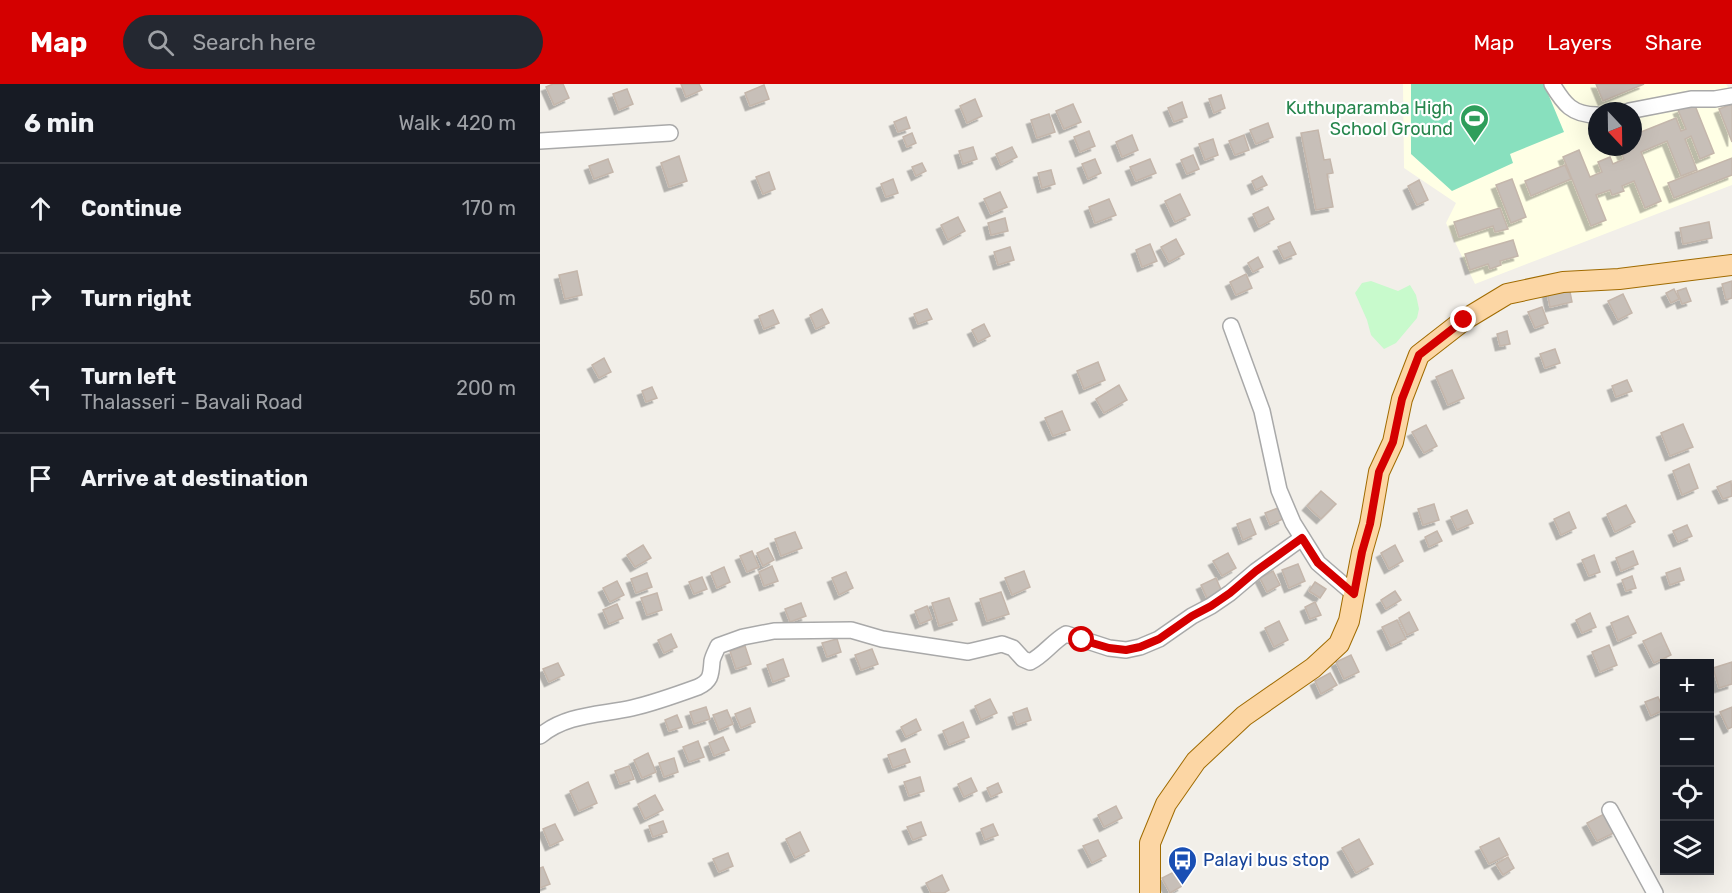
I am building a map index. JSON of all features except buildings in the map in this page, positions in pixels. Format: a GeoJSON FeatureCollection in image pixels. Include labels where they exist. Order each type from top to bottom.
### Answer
{"type":"FeatureCollection","features":[{"type":"Feature","properties":{"kind":"main road"},"geometry":{"type":"LineString","coordinates":[[1150,893],[1150,843],[1166,804],[1196,761],[1244,716],[1313,668],[1339,644],[1348,621],[1379,472],[1393,442],[1402,399],[1419,355],[1464,320],[1508,294],[1563,282],[1619,279],[1732,265]]}},
{"type":"Feature","properties":{"kind":"street"},"geometry":{"type":"LineString","coordinates":[[1552,84],[1564,104],[1588,115]]}},
{"type":"Feature","properties":{"kind":"street"},"geometry":{"type":"LineString","coordinates":[[1642,108],[1692,99],[1732,96]]}},
{"type":"Feature","properties":{"kind":"street"},"geometry":{"type":"LineString","coordinates":[[540,141],[670,133]]}},
{"type":"Feature","properties":{"kind":"street"},"geometry":{"type":"LineString","coordinates":[[1231,326],[1262,411],[1279,490],[1293,523],[1318,563],[1354,594]]}},
{"type":"Feature","properties":{"kind":"street"},"geometry":{"type":"LineString","coordinates":[[540,736],[560,723],[576,717],[634,707],[706,684],[713,670],[712,662],[718,646],[774,630],[851,630],[882,639],[968,652],[1002,644],[1013,648],[1023,659],[1030,662],[1038,658],[1055,640],[1066,634],[1109,648],[1126,650],[1140,647],[1159,639],[1211,606],[1302,538]]}},
{"type":"Feature","properties":{"kind":"street"},"geometry":{"type":"LineString","coordinates":[[1610,810],[1655,893]]}},
{"type":"Feature","properties":{"kind":"shaded area"},"geometry":{"type":"Polygon","coordinates":[[[1403,84],[1726,84],[1732,93],[1732,185],[1475,284],[1446,223],[1456,203],[1404,168],[1403,84]]]}},
{"type":"Feature","properties":{"kind":"green space","name":"Kuthuparamba High School Ground"},"geometry":{"type":"Polygon","coordinates":[[[1411,84],[1544,84],[1564,132],[1510,154],[1513,163],[1452,191],[1411,154],[1411,84]]]}},
{"type":"Feature","properties":{"kind":"green space"},"geometry":{"type":"Polygon","coordinates":[[[1371,281],[1398,291],[1410,285],[1416,295],[1419,309],[1417,318],[1396,343],[1384,349],[1371,335],[1355,293],[1362,283],[1371,281]]]}},
{"type":"Feature","properties":{"kind":"place","name":"Kuthuparamba High School Ground"},"geometry":{"type":"Point","coordinates":[1474,144]}},
{"type":"Feature","properties":{"kind":"place","name":"Palayi bus stop"},"geometry":{"type":"Point","coordinates":[1182,886]}},
{"type":"Feature","properties":{"kind":"route"},"geometry":{"type":"LineString","coordinates":[[1082,640],[1109,648],[1126,650],[1159,639],[1230,593],[1302,538],[1318,563],[1354,594],[1379,472],[1393,442],[1402,399],[1419,355],[1464,320]]}}]}
